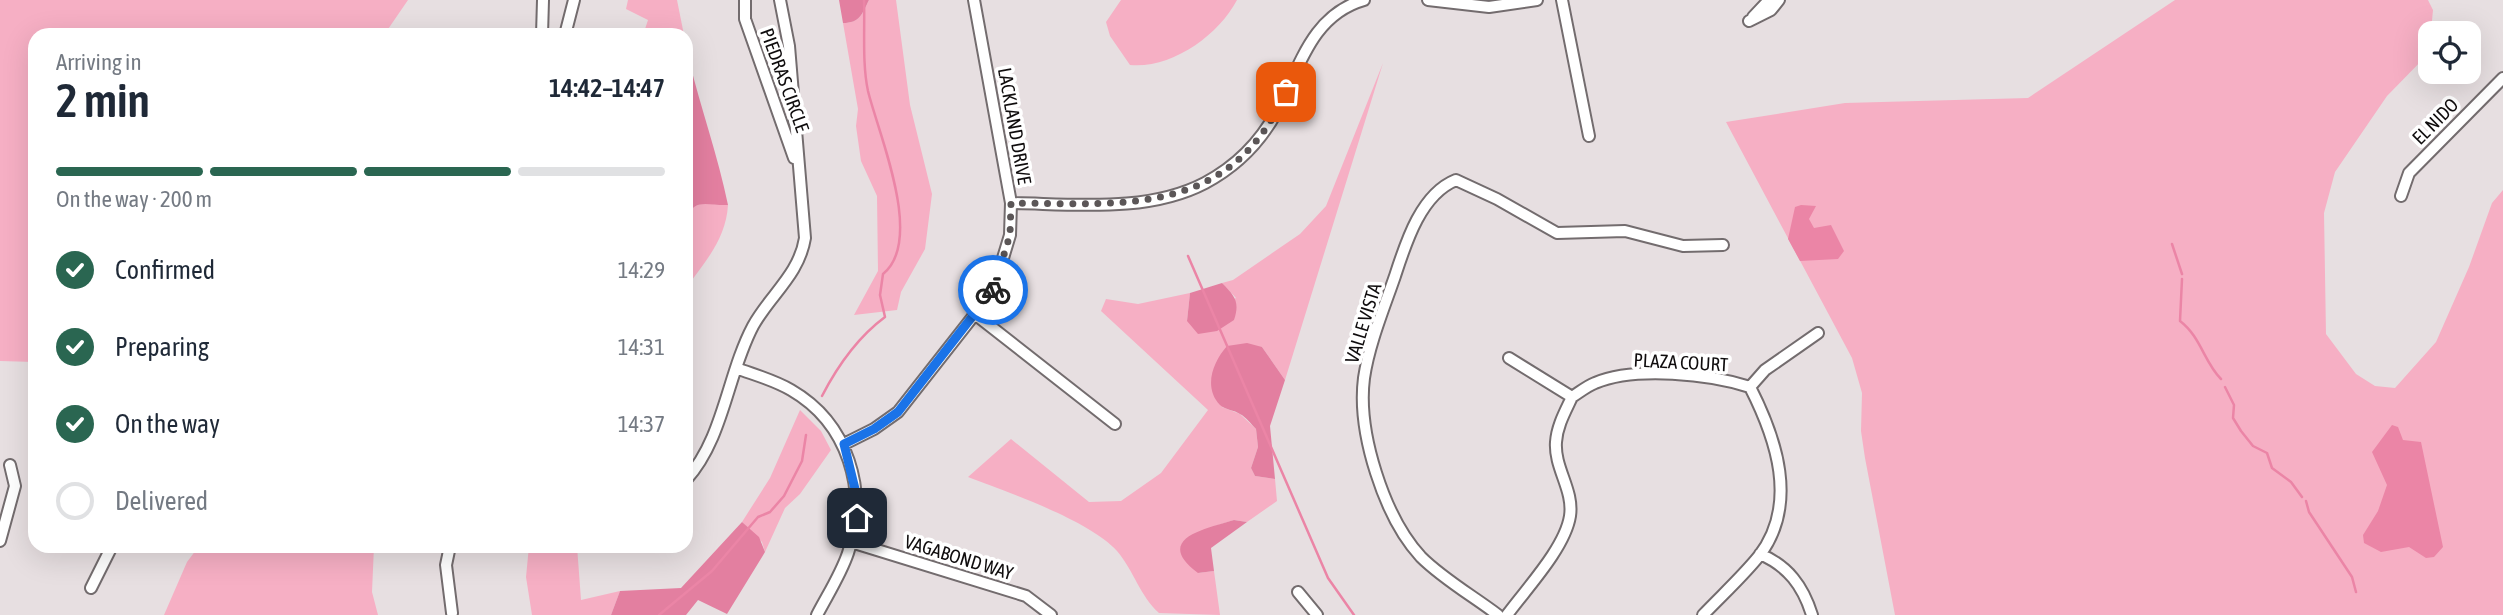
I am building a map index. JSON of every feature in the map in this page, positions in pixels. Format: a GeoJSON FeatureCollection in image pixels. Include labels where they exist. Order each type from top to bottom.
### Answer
{"type":"FeatureCollection","features":[{"type":"Feature","properties":{"kind":"street"},"geometry":{"type":"LineString","coordinates":[[542,28],[543,0]]}},
{"type":"Feature","properties":{"kind":"street"},"geometry":{"type":"LineString","coordinates":[[567,28],[574,0]]}},
{"type":"Feature","properties":{"kind":"street","name":"PIEDRAS CIRCLE"},"geometry":{"type":"LineString","coordinates":[[745,0],[745,19],[798,171]]}},
{"type":"Feature","properties":{"kind":"street","name":"PIEDRAS CIRCLE"},"geometry":{"type":"LineString","coordinates":[[693,471],[706,453],[753,325],[793,272],[803,251],[805,238],[789,46],[780,0]]}},
{"type":"Feature","properties":{"kind":"street","name":"LACKLAND DRIVE"},"geometry":{"type":"LineString","coordinates":[[844,444],[874,429],[898,412],[993,291],[1003,262],[1010,235],[1011,203],[974,0]]}},
{"type":"Feature","properties":{"kind":"street"},"geometry":{"type":"LineString","coordinates":[[1011,203],[1111,204],[1164,197],[1205,183],[1249,152],[1275,114],[1306,46],[1327,20],[1350,4],[1364,0]]}},
{"type":"Feature","properties":{"kind":"street"},"geometry":{"type":"LineString","coordinates":[[1428,0],[1489,7],[1537,0]]}},
{"type":"Feature","properties":{"kind":"street"},"geometry":{"type":"LineString","coordinates":[[1562,0],[1589,136]]}},
{"type":"Feature","properties":{"kind":"street"},"geometry":{"type":"LineString","coordinates":[[1769,0],[1749,21],[1762,16],[1779,0]]}},
{"type":"Feature","properties":{"kind":"street","name":"EL NIDO"},"geometry":{"type":"LineString","coordinates":[[2402,196],[2409,173],[2503,78]]}},
{"type":"Feature","properties":{"kind":"street","name":"VALLE VISTA"},"geometry":{"type":"LineString","coordinates":[[1498,615],[1421,556],[1392,513],[1373,464],[1364,412],[1364,378],[1400,261],[1428,204],[1442,186],[1456,180],[1497,199],[1557,233],[1625,231],[1683,246],[1723,245]]}},
{"type":"Feature","properties":{"kind":"street"},"geometry":{"type":"LineString","coordinates":[[976,315],[1115,424]]}},
{"type":"Feature","properties":{"kind":"street"},"geometry":{"type":"LineString","coordinates":[[1703,615],[1760,554],[1774,523],[1781,473],[1769,423],[1750,387],[1765,370],[1818,333]]}},
{"type":"Feature","properties":{"kind":"street"},"geometry":{"type":"LineString","coordinates":[[1507,615],[1560,542],[1567,527],[1570,500],[1556,445],[1558,427],[1572,397],[1509,358]]}},
{"type":"Feature","properties":{"kind":"street"},"geometry":{"type":"LineString","coordinates":[[736,368],[789,389],[807,400],[844,444],[856,493],[857,518],[851,542],[817,615]]}},
{"type":"Feature","properties":{"kind":"street","name":"PLAZA COURT"},"geometry":{"type":"LineString","coordinates":[[1572,397],[1595,383],[1642,375],[1726,379],[1750,387]]}},
{"type":"Feature","properties":{"kind":"street"},"geometry":{"type":"LineString","coordinates":[[0,541],[15,486],[10,465]]}},
{"type":"Feature","properties":{"kind":"street","name":"VAGABOND WAY"},"geometry":{"type":"LineString","coordinates":[[851,542],[1026,596],[1051,615]]}},
{"type":"Feature","properties":{"kind":"street"},"geometry":{"type":"LineString","coordinates":[[91,588],[108,553]]}},
{"type":"Feature","properties":{"kind":"street"},"geometry":{"type":"LineString","coordinates":[[449,553],[446,565],[452,613]]}},
{"type":"Feature","properties":{"kind":"street"},"geometry":{"type":"LineString","coordinates":[[1760,554],[1786,568],[1798,585],[1812,615]]}},
{"type":"Feature","properties":{"kind":"street"},"geometry":{"type":"LineString","coordinates":[[1298,592],[1317,615]]}},
{"type":"Feature","properties":{"kind":"shaded area"},"geometry":{"type":"Polygon","coordinates":[[[0,0],[408,0],[389,28],[28,28],[28,362],[0,361],[0,0]]]}},
{"type":"Feature","properties":{"kind":"shaded area"},"geometry":{"type":"Polygon","coordinates":[[[628,0],[677,0],[683,28],[645,28],[648,20],[626,9],[628,0]]]}},
{"type":"Feature","properties":{"kind":"shaded area"},"geometry":{"type":"Polygon","coordinates":[[[839,0],[869,0],[857,19],[843,23],[839,0]]]}},
{"type":"Feature","properties":{"kind":"shaded area"},"geometry":{"type":"Polygon","coordinates":[[[869,0],[896,0],[910,105],[932,194],[925,249],[901,292],[897,310],[854,315],[878,271],[877,196],[861,161],[856,126],[858,109],[843,23],[857,19],[869,0]]]}},
{"type":"Feature","properties":{"kind":"shaded area"},"geometry":{"type":"Polygon","coordinates":[[[1121,0],[1237,0],[1218,26],[1192,48],[1161,62],[1130,65],[1110,36],[1106,22],[1121,0]]]}},
{"type":"Feature","properties":{"kind":"shaded area"},"geometry":{"type":"Polygon","coordinates":[[[2175,0],[2428,0],[2433,10],[2432,21],[2418,21],[2418,64],[2387,96],[2335,172],[2324,213],[2326,334],[2356,374],[2375,386],[2395,388],[2436,342],[2469,267],[2492,203],[2503,190],[2503,615],[1895,615],[1865,458],[1861,431],[1862,393],[1852,358],[1726,122],[1845,103],[2028,98],[2175,0]]]}},
{"type":"Feature","properties":{"kind":"shaded area"},"geometry":{"type":"Polygon","coordinates":[[[1383,63],[1285,380],[1262,347],[1222,407],[1240,414],[1256,429],[1258,447],[1251,468],[1255,476],[1275,479],[1277,501],[1247,522],[1234,520],[1215,526],[1198,573],[1214,571],[1220,615],[1159,613],[1117,551],[1104,540],[1087,528],[1047,508],[968,477],[1011,439],[1089,502],[1121,501],[1161,473],[1208,410],[1101,311],[1106,299],[1138,304],[1190,293],[1187,321],[1236,298],[1222,283],[1233,280],[1300,234],[1326,206],[1383,63]]]}},
{"type":"Feature","properties":{"kind":"shaded area"},"geometry":{"type":"Polygon","coordinates":[[[693,75],[728,205],[703,204],[694,207],[693,75]]]}},
{"type":"Feature","properties":{"kind":"shaded area"},"geometry":{"type":"Polygon","coordinates":[[[697,203],[728,205],[719,239],[693,278],[693,207],[697,203]]]}},
{"type":"Feature","properties":{"kind":"shaded area"},"geometry":{"type":"Polygon","coordinates":[[[1816,206],[1809,219],[1814,228],[1831,225],[1844,251],[1838,259],[1800,261],[1788,239],[1795,207],[1816,206]]]}},
{"type":"Feature","properties":{"kind":"shaded area"},"geometry":{"type":"Polygon","coordinates":[[[1222,283],[1235,300],[1234,320],[1217,331],[1198,334],[1187,321],[1190,293],[1222,283]]]}},
{"type":"Feature","properties":{"kind":"shaded area"},"geometry":{"type":"Polygon","coordinates":[[[1247,343],[1262,347],[1285,380],[1270,426],[1275,479],[1255,476],[1251,468],[1258,447],[1256,429],[1242,415],[1220,405],[1212,390],[1214,367],[1222,352],[1227,346],[1247,343]]]}},
{"type":"Feature","properties":{"kind":"shaded area"},"geometry":{"type":"Polygon","coordinates":[[[800,410],[821,431],[831,450],[800,494],[785,508],[765,552],[762,542],[742,522],[770,478],[800,410]]]}},
{"type":"Feature","properties":{"kind":"shaded area"},"geometry":{"type":"Polygon","coordinates":[[[2392,425],[2398,427],[2403,440],[2421,442],[2443,547],[2434,557],[2426,558],[2409,547],[2381,552],[2364,543],[2363,535],[2378,511],[2387,485],[2372,452],[2392,425]]]}},
{"type":"Feature","properties":{"kind":"shaded area"},"geometry":{"type":"Polygon","coordinates":[[[1234,520],[1247,522],[1211,548],[1214,571],[1198,573],[1185,561],[1180,551],[1182,543],[1199,531],[1234,520]]]}},
{"type":"Feature","properties":{"kind":"shaded area"},"geometry":{"type":"Polygon","coordinates":[[[742,522],[759,537],[765,552],[727,614],[698,600],[686,615],[611,615],[620,591],[681,588],[742,522]]]}},
{"type":"Feature","properties":{"kind":"shaded area"},"geometry":{"type":"Polygon","coordinates":[[[194,553],[374,553],[372,592],[378,615],[164,615],[187,562],[194,553]]]}},
{"type":"Feature","properties":{"kind":"shaded area"},"geometry":{"type":"Polygon","coordinates":[[[528,553],[578,553],[581,600],[620,591],[611,615],[532,615],[526,577],[528,553]]]}},
{"type":"Feature","properties":{"kind":"waterway"},"geometry":{"type":"LineString","coordinates":[[822,396],[849,353],[885,317],[880,295],[883,274],[895,258],[900,237],[895,186],[866,80],[864,0]]}},
{"type":"Feature","properties":{"kind":"waterway"},"geometry":{"type":"LineString","coordinates":[[2172,244],[2182,274]]}},
{"type":"Feature","properties":{"kind":"waterway"},"geometry":{"type":"LineString","coordinates":[[1188,256],[1328,578],[1354,615]]}},
{"type":"Feature","properties":{"kind":"waterway"},"geometry":{"type":"LineString","coordinates":[[2182,279],[2180,321],[2193,334],[2221,379]]}},
{"type":"Feature","properties":{"kind":"waterway"},"geometry":{"type":"LineString","coordinates":[[2225,387],[2234,405],[2233,418],[2241,431],[2253,446],[2267,453],[2272,468],[2291,482],[2302,497]]}},
{"type":"Feature","properties":{"kind":"waterway"},"geometry":{"type":"LineString","coordinates":[[659,615],[712,571],[758,517],[770,512],[784,496],[802,461],[806,435]]}},
{"type":"Feature","properties":{"kind":"waterway"},"geometry":{"type":"LineString","coordinates":[[2306,501],[2309,512],[2352,577],[2356,592]]}},
{"type":"Feature","properties":{"kind":"way so far"},"geometry":{"type":"LineString","coordinates":[[993,290],[1010,235],[1011,203],[1111,204],[1164,197],[1205,183],[1249,152],[1275,114],[1286,92]]}},
{"type":"Feature","properties":{"kind":"route"},"geometry":{"type":"LineString","coordinates":[[857,518],[852,469],[844,444],[886,422],[898,412],[993,290]]}}]}
